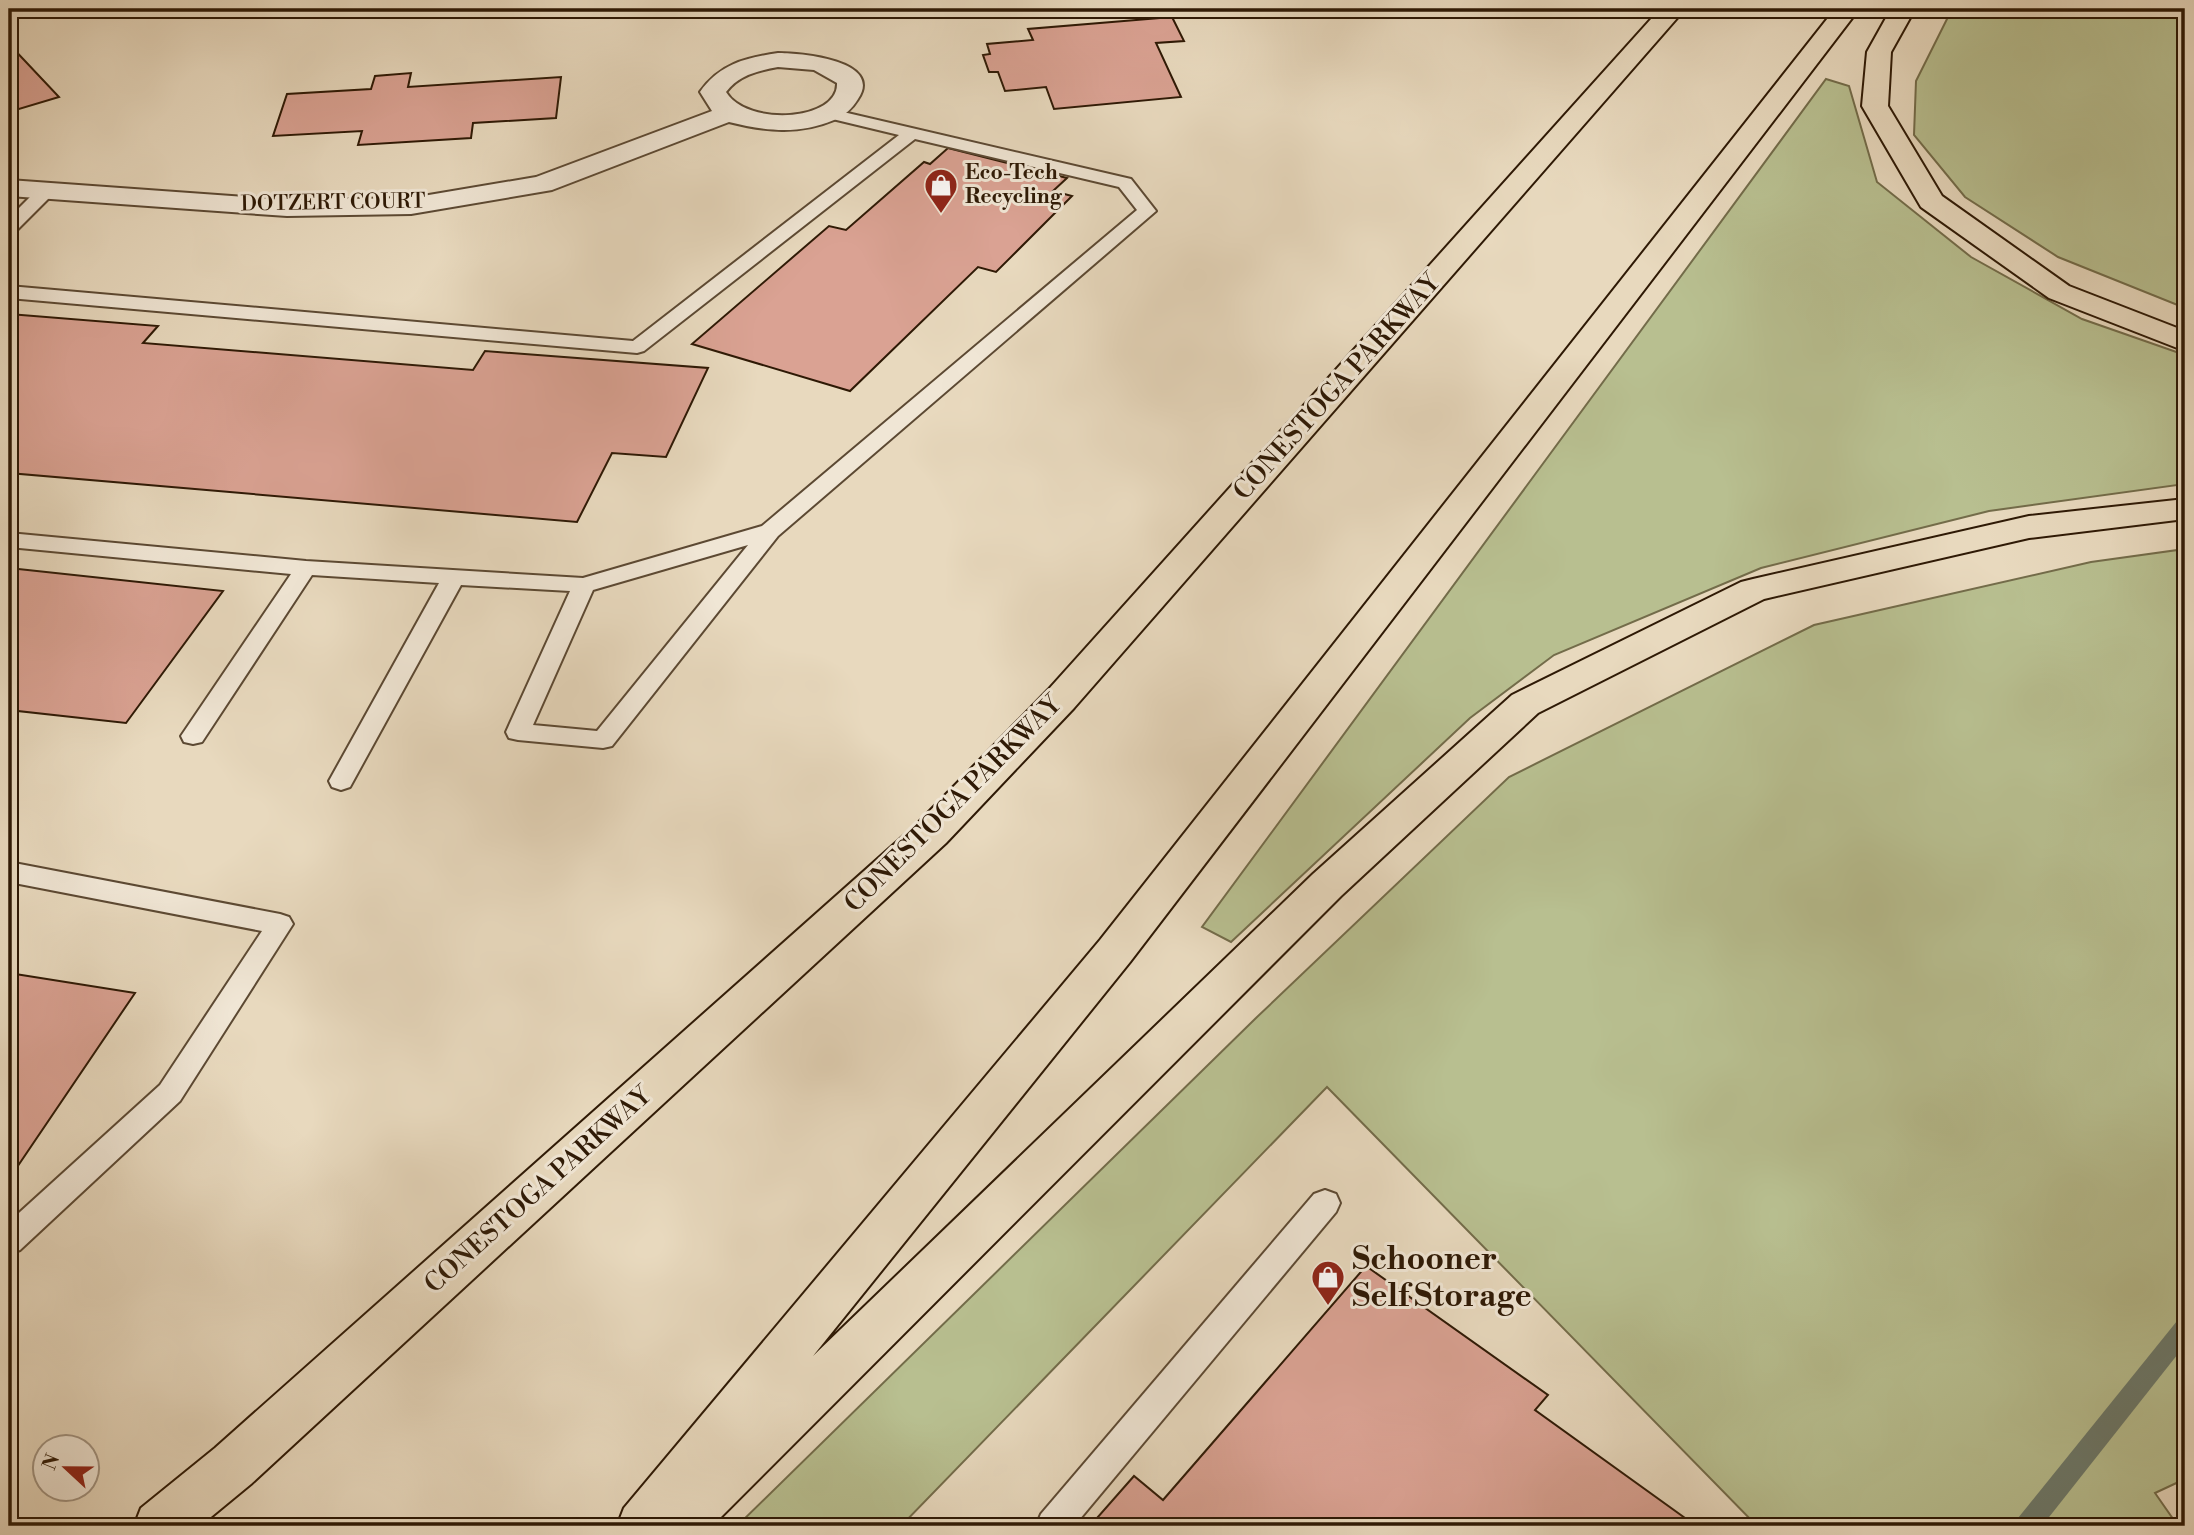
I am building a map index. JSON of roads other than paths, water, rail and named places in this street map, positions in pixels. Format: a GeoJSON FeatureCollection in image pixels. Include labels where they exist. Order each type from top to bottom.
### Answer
{"type":"FeatureCollection","features":[{"type":"Feature","properties":{"kind":"highway","name":"CONESTOGA PARKWAY"},"geometry":{"type":"LineString","coordinates":[[160,1526],[233,1466],[932,833],[1061,699],[1673,9]]}},
{"type":"Feature","properties":{"kind":"highway"},"geometry":{"type":"LineString","coordinates":[[643,1526],[1115,951],[1847,9]]}},
{"type":"Feature","properties":{"kind":"highway"},"geometry":{"type":"LineString","coordinates":[[1903,9],[1879,52],[1875,106],[1931,201],[2059,292],[2185,342]]}},
{"type":"Feature","properties":{"kind":"highway"},"geometry":{"type":"LineString","coordinates":[[675,1526],[1327,885],[1525,704],[1753,590],[2029,527],[2185,509]]}},
{"type":"Feature","properties":{"kind":"street"},"geometry":{"type":"LineString","coordinates":[[802,60],[840,71],[849,81],[850,92],[842,103],[826,113],[787,123],[746,120],[727,114],[716,104],[713,92],[719,81],[734,71],[754,64],[802,60]]}},
{"type":"Feature","properties":{"kind":"street","name":"DOTZERT COURT"},"geometry":{"type":"LineString","coordinates":[[9,188],[288,208],[411,206],[542,184],[727,114]]}},
{"type":"Feature","properties":{"kind":"lane"},"geometry":{"type":"LineString","coordinates":[[584,585],[518,732],[603,740],[770,531],[1147,211],[1125,183],[826,113]]}},
{"type":"Feature","properties":{"kind":"lane"},"geometry":{"type":"LineString","coordinates":[[9,292],[637,347],[913,132]]}},
{"type":"Feature","properties":{"kind":"lane"},"geometry":{"type":"LineString","coordinates":[[9,228],[46,191]]}},
{"type":"Feature","properties":{"kind":"lane"},"geometry":{"type":"LineString","coordinates":[[9,540],[306,568],[584,585],[770,531]]}},
{"type":"Feature","properties":{"kind":"lane"},"geometry":{"type":"LineString","coordinates":[[193,736],[306,568]]}},
{"type":"Feature","properties":{"kind":"lane"},"geometry":{"type":"LineString","coordinates":[[341,781],[454,578]]}},
{"type":"Feature","properties":{"kind":"lane"},"geometry":{"type":"LineString","coordinates":[[9,872],[280,924],[170,1093],[9,1241]]}},
{"type":"Feature","properties":{"kind":"lane"},"geometry":{"type":"LineString","coordinates":[[1053,1526],[1325,1203]]}},
{"type":"Feature","properties":{"kind":"waterway"},"geometry":{"type":"LineString","coordinates":[[2027,1526],[2185,1328]]}},
{"type":"Feature","properties":{"kind":"place","name":"Eco-Tech Recycling"},"geometry":{"type":"Point","coordinates":[941,215]}},
{"type":"Feature","properties":{"kind":"place","name":"Schooner Self Storage"},"geometry":{"type":"Point","coordinates":[1328,1307]}}]}
